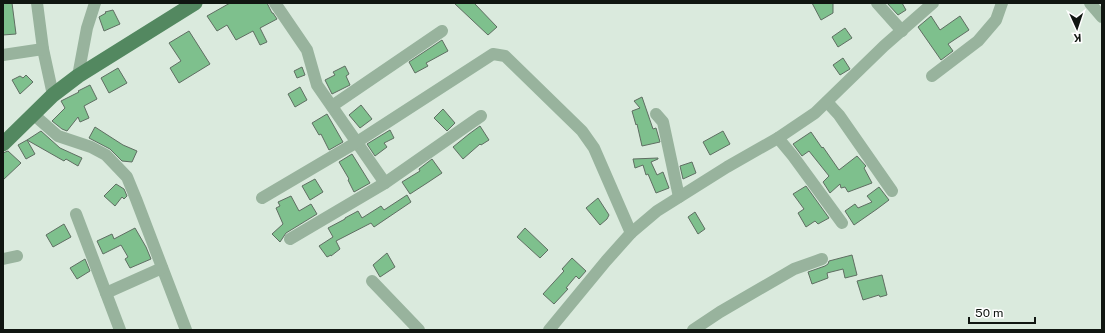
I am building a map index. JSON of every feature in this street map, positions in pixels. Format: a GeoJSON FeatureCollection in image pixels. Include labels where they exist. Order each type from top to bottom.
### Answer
{"type":"FeatureCollection","features":[{"type":"Feature","properties":{"kind":"main road"},"geometry":{"type":"LineString","coordinates":[[3,144],[53,95],[78,76],[195,3]]}},
{"type":"Feature","properties":{"kind":"street"},"geometry":{"type":"LineString","coordinates":[[37,3],[43,49],[53,95]]}},
{"type":"Feature","properties":{"kind":"street"},"geometry":{"type":"LineString","coordinates":[[78,76],[87,28],[95,3]]}},
{"type":"Feature","properties":{"kind":"street"},"geometry":{"type":"LineString","coordinates":[[275,3],[307,50],[317,85],[385,183]]}},
{"type":"Feature","properties":{"kind":"street"},"geometry":{"type":"LineString","coordinates":[[877,3],[902,31]]}},
{"type":"Feature","properties":{"kind":"street"},"geometry":{"type":"LineString","coordinates":[[549,330],[631,233],[657,211],[727,167],[778,138],[815,113],[933,3]]}},
{"type":"Feature","properties":{"kind":"street"},"geometry":{"type":"LineString","coordinates":[[932,76],[978,41],[996,20],[1002,3]]}},
{"type":"Feature","properties":{"kind":"street"},"geometry":{"type":"LineString","coordinates":[[1090,3],[1102,17]]}},
{"type":"Feature","properties":{"kind":"street"},"geometry":{"type":"LineString","coordinates":[[332,106],[442,31]]}},
{"type":"Feature","properties":{"kind":"street"},"geometry":{"type":"LineString","coordinates":[[3,55],[43,49]]}},
{"type":"Feature","properties":{"kind":"street"},"geometry":{"type":"LineString","coordinates":[[262,198],[357,142],[493,54],[505,56],[582,131],[594,148],[631,233]]}},
{"type":"Feature","properties":{"kind":"street"},"geometry":{"type":"LineString","coordinates":[[827,102],[839,115],[892,191]]}},
{"type":"Feature","properties":{"kind":"street"},"geometry":{"type":"LineString","coordinates":[[33,114],[58,136],[92,146],[106,155],[127,177],[186,330]]}},
{"type":"Feature","properties":{"kind":"street"},"geometry":{"type":"LineString","coordinates":[[656,114],[663,122],[679,197]]}},
{"type":"Feature","properties":{"kind":"street"},"geometry":{"type":"LineString","coordinates":[[290,239],[385,183],[481,116]]}},
{"type":"Feature","properties":{"kind":"street"},"geometry":{"type":"LineString","coordinates":[[778,138],[842,223]]}},
{"type":"Feature","properties":{"kind":"street"},"geometry":{"type":"LineString","coordinates":[[76,214],[120,330]]}},
{"type":"Feature","properties":{"kind":"street"},"geometry":{"type":"LineString","coordinates":[[3,259],[17,256]]}},
{"type":"Feature","properties":{"kind":"street"},"geometry":{"type":"LineString","coordinates":[[693,330],[720,312],[794,270],[822,259]]}},
{"type":"Feature","properties":{"kind":"street"},"geometry":{"type":"LineString","coordinates":[[106,293],[162,268]]}},
{"type":"Feature","properties":{"kind":"street"},"geometry":{"type":"LineString","coordinates":[[372,281],[420,330]]}},
{"type":"Feature","properties":{"kind":"building"},"geometry":{"type":"Polygon","coordinates":[[[3,3],[12,3],[16,34],[3,35],[3,3]]]}},
{"type":"Feature","properties":{"kind":"building"},"geometry":{"type":"Polygon","coordinates":[[[230,3],[267,3],[277,19],[260,28],[267,42],[260,45],[253,31],[236,40],[227,25],[217,31],[207,16],[230,3]]]}},
{"type":"Feature","properties":{"kind":"building"},"geometry":{"type":"Polygon","coordinates":[[[454,3],[474,3],[497,27],[488,35],[454,3]]]}},
{"type":"Feature","properties":{"kind":"building"},"geometry":{"type":"Polygon","coordinates":[[[812,3],[833,3],[833,13],[821,20],[812,3]]]}},
{"type":"Feature","properties":{"kind":"building"},"geometry":{"type":"Polygon","coordinates":[[[887,3],[902,3],[906,10],[898,15],[887,3]]]}},
{"type":"Feature","properties":{"kind":"building"},"geometry":{"type":"Polygon","coordinates":[[[113,10],[120,24],[104,31],[99,17],[106,13],[105,12],[113,10]]]}},
{"type":"Feature","properties":{"kind":"building"},"geometry":{"type":"Polygon","coordinates":[[[931,16],[940,30],[960,16],[969,30],[948,44],[953,51],[941,60],[918,27],[931,16]]]}},
{"type":"Feature","properties":{"kind":"building"},"geometry":{"type":"Polygon","coordinates":[[[845,28],[852,38],[838,47],[832,37],[845,28]]]}},
{"type":"Feature","properties":{"kind":"building"},"geometry":{"type":"Polygon","coordinates":[[[189,31],[210,64],[179,83],[170,68],[181,61],[169,43],[189,31]]]}},
{"type":"Feature","properties":{"kind":"building"},"geometry":{"type":"Polygon","coordinates":[[[442,40],[448,51],[426,63],[428,66],[415,73],[409,62],[442,40]]]}},
{"type":"Feature","properties":{"kind":"building"},"geometry":{"type":"Polygon","coordinates":[[[843,58],[850,69],[840,75],[833,65],[843,58]]]}},
{"type":"Feature","properties":{"kind":"building"},"geometry":{"type":"Polygon","coordinates":[[[345,66],[349,74],[346,76],[350,85],[332,94],[325,80],[335,75],[333,72],[345,66]]]}},
{"type":"Feature","properties":{"kind":"building"},"geometry":{"type":"Polygon","coordinates":[[[302,67],[305,75],[297,78],[294,71],[302,67]]]}},
{"type":"Feature","properties":{"kind":"building"},"geometry":{"type":"Polygon","coordinates":[[[118,68],[127,83],[109,93],[101,78],[118,68]]]}},
{"type":"Feature","properties":{"kind":"building"},"geometry":{"type":"Polygon","coordinates":[[[26,75],[33,82],[20,94],[12,80],[20,76],[23,78],[26,75]]]}},
{"type":"Feature","properties":{"kind":"building"},"geometry":{"type":"Polygon","coordinates":[[[90,85],[97,99],[84,106],[89,118],[80,122],[78,117],[67,131],[52,121],[65,108],[61,101],[90,85]]]}},
{"type":"Feature","properties":{"kind":"building"},"geometry":{"type":"Polygon","coordinates":[[[300,87],[307,100],[295,107],[288,94],[300,87]]]}},
{"type":"Feature","properties":{"kind":"building"},"geometry":{"type":"Polygon","coordinates":[[[642,97],[653,129],[656,128],[660,142],[642,146],[637,124],[636,125],[632,111],[640,108],[634,101],[642,97]]]}},
{"type":"Feature","properties":{"kind":"building"},"geometry":{"type":"Polygon","coordinates":[[[361,105],[372,119],[360,128],[349,115],[361,105]]]}},
{"type":"Feature","properties":{"kind":"building"},"geometry":{"type":"Polygon","coordinates":[[[443,109],[455,123],[447,131],[434,118],[443,109]]]}},
{"type":"Feature","properties":{"kind":"building"},"geometry":{"type":"Polygon","coordinates":[[[327,114],[343,142],[329,150],[321,134],[319,135],[312,123],[327,114]]]}},
{"type":"Feature","properties":{"kind":"building"},"geometry":{"type":"Polygon","coordinates":[[[480,126],[489,140],[481,145],[480,144],[463,159],[453,147],[480,126]]]}},
{"type":"Feature","properties":{"kind":"building"},"geometry":{"type":"Polygon","coordinates":[[[95,127],[123,145],[137,151],[132,162],[122,161],[110,149],[89,138],[95,127]]]}},
{"type":"Feature","properties":{"kind":"building"},"geometry":{"type":"Polygon","coordinates":[[[390,130],[394,138],[384,143],[387,147],[375,156],[367,144],[390,130]]]}},
{"type":"Feature","properties":{"kind":"building"},"geometry":{"type":"Polygon","coordinates":[[[41,131],[60,148],[82,158],[78,166],[66,159],[64,161],[27,140],[41,131]]]}},
{"type":"Feature","properties":{"kind":"building"},"geometry":{"type":"Polygon","coordinates":[[[723,131],[730,144],[710,155],[703,142],[723,131]]]}},
{"type":"Feature","properties":{"kind":"building"},"geometry":{"type":"Polygon","coordinates":[[[811,132],[839,170],[857,156],[866,166],[864,168],[872,183],[848,192],[845,187],[841,188],[840,184],[830,193],[823,182],[829,176],[809,151],[802,156],[793,144],[811,132]]]}},
{"type":"Feature","properties":{"kind":"building"},"geometry":{"type":"Polygon","coordinates":[[[27,140],[35,154],[26,159],[18,145],[27,140]]]}},
{"type":"Feature","properties":{"kind":"building"},"geometry":{"type":"Polygon","coordinates":[[[8,151],[21,163],[3,180],[3,153],[8,151]]]}},
{"type":"Feature","properties":{"kind":"building"},"geometry":{"type":"Polygon","coordinates":[[[352,154],[370,183],[354,192],[348,180],[349,179],[339,162],[352,154]]]}},
{"type":"Feature","properties":{"kind":"building"},"geometry":{"type":"Polygon","coordinates":[[[658,158],[651,162],[657,175],[663,172],[669,188],[656,193],[648,174],[646,175],[643,165],[635,168],[633,159],[658,158]]]}},
{"type":"Feature","properties":{"kind":"building"},"geometry":{"type":"Polygon","coordinates":[[[432,159],[442,173],[410,194],[402,182],[420,171],[419,169],[432,159]]]}},
{"type":"Feature","properties":{"kind":"building"},"geometry":{"type":"Polygon","coordinates":[[[692,162],[696,173],[683,179],[680,166],[692,162]]]}},
{"type":"Feature","properties":{"kind":"building"},"geometry":{"type":"Polygon","coordinates":[[[315,179],[323,192],[310,200],[302,186],[315,179]]]}},
{"type":"Feature","properties":{"kind":"building"},"geometry":{"type":"Polygon","coordinates":[[[116,184],[124,189],[127,196],[124,199],[122,197],[115,206],[104,196],[116,184]]]}},
{"type":"Feature","properties":{"kind":"building"},"geometry":{"type":"Polygon","coordinates":[[[806,186],[829,218],[818,224],[815,221],[806,227],[798,213],[804,209],[793,194],[806,186]]]}},
{"type":"Feature","properties":{"kind":"building"},"geometry":{"type":"Polygon","coordinates":[[[879,187],[889,200],[854,225],[845,211],[855,204],[858,208],[872,202],[867,196],[879,187]]]}},
{"type":"Feature","properties":{"kind":"building"},"geometry":{"type":"Polygon","coordinates":[[[407,195],[411,202],[374,227],[371,223],[336,241],[340,249],[331,256],[327,257],[319,246],[333,237],[328,228],[345,218],[358,211],[362,218],[381,206],[384,210],[407,195]]]}},
{"type":"Feature","properties":{"kind":"building"},"geometry":{"type":"Polygon","coordinates":[[[291,196],[299,211],[311,204],[317,214],[286,233],[280,242],[272,234],[283,224],[276,208],[280,206],[278,202],[291,196]]]}},
{"type":"Feature","properties":{"kind":"building"},"geometry":{"type":"Polygon","coordinates":[[[598,198],[609,215],[600,225],[586,208],[598,198]]]}},
{"type":"Feature","properties":{"kind":"building"},"geometry":{"type":"Polygon","coordinates":[[[695,212],[705,229],[698,234],[688,217],[695,212]]]}},
{"type":"Feature","properties":{"kind":"building"},"geometry":{"type":"Polygon","coordinates":[[[64,224],[71,237],[53,247],[46,235],[64,224]]]}},
{"type":"Feature","properties":{"kind":"building"},"geometry":{"type":"Polygon","coordinates":[[[135,228],[151,259],[130,268],[125,259],[128,257],[121,245],[103,254],[97,241],[112,234],[114,239],[135,228]]]}},
{"type":"Feature","properties":{"kind":"building"},"geometry":{"type":"Polygon","coordinates":[[[525,228],[548,250],[540,258],[517,237],[525,228]]]}},
{"type":"Feature","properties":{"kind":"building"},"geometry":{"type":"Polygon","coordinates":[[[387,253],[395,267],[380,277],[373,265],[387,253]]]}},
{"type":"Feature","properties":{"kind":"building"},"geometry":{"type":"Polygon","coordinates":[[[852,255],[857,275],[845,278],[843,269],[827,273],[828,278],[812,284],[808,272],[825,266],[829,261],[852,255]]]}},
{"type":"Feature","properties":{"kind":"building"},"geometry":{"type":"Polygon","coordinates":[[[572,258],[586,271],[579,279],[576,276],[566,288],[568,289],[554,304],[543,294],[564,271],[562,269],[572,258]]]}},
{"type":"Feature","properties":{"kind":"building"},"geometry":{"type":"Polygon","coordinates":[[[85,259],[90,271],[77,279],[70,268],[85,259]]]}},
{"type":"Feature","properties":{"kind":"building"},"geometry":{"type":"Polygon","coordinates":[[[882,275],[887,295],[880,297],[879,295],[863,300],[857,281],[882,275]]]}}]}
